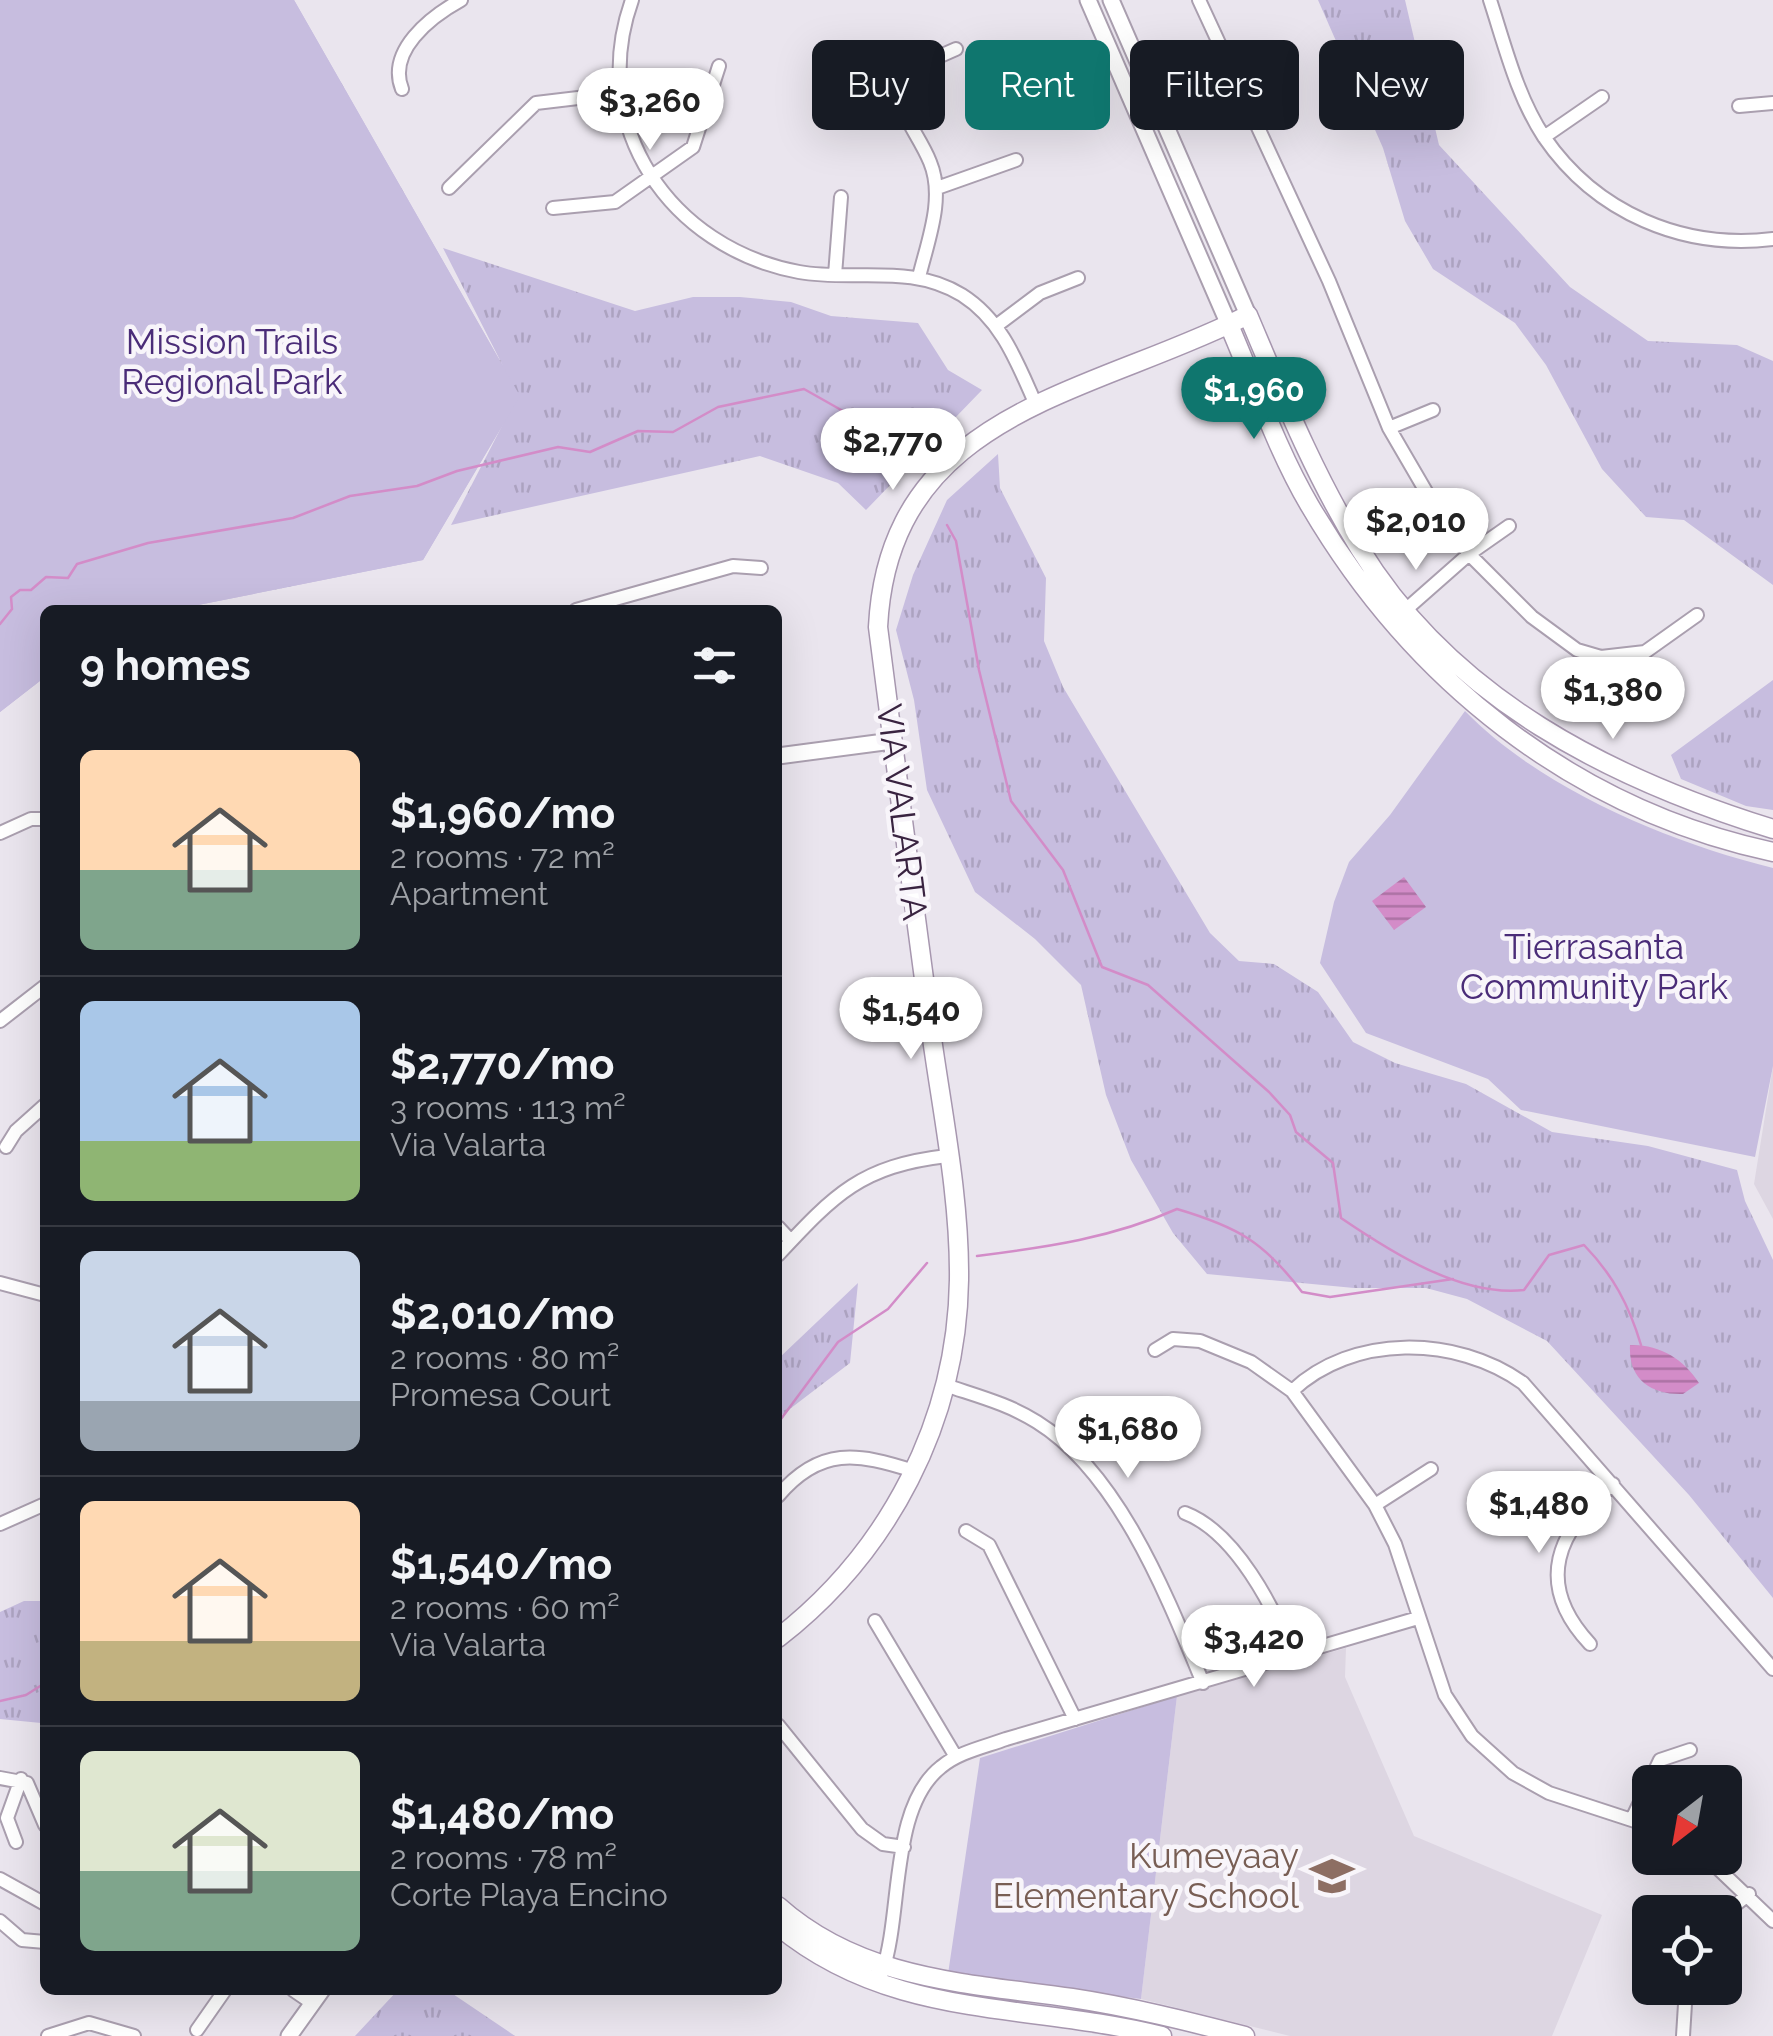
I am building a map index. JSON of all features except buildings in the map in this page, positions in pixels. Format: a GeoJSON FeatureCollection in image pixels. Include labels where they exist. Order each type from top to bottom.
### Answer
{"type":"FeatureCollection","features":[{"type":"Feature","properties":{"kind":"main road","name":"VIA VALARTA"},"geometry":{"type":"LineString","coordinates":[[782,1634],[832,1590],[874,1541],[914,1471],[945,1386],[956,1334],[959,1278],[947,1156],[878,627],[884,567],[899,530],[933,475],[969,442],[1037,406],[1248,316]]}},
{"type":"Feature","properties":{"kind":"main road"},"geometry":{"type":"LineString","coordinates":[[1248,316],[1322,484],[1362,552],[1406,610],[1473,677],[1577,751],[1653,789],[1773,829]]}},
{"type":"Feature","properties":{"kind":"main road"},"geometry":{"type":"LineString","coordinates":[[1229,325],[1308,503],[1390,624],[1458,693],[1540,753],[1644,808],[1773,852]]}},
{"type":"Feature","properties":{"kind":"main road"},"geometry":{"type":"LineString","coordinates":[[1540,753],[1559,746],[1577,751]]}},
{"type":"Feature","properties":{"kind":"main road"},"geometry":{"type":"LineString","coordinates":[[782,1909],[880,1976],[1132,2009],[1244,2036]]}},
{"type":"Feature","properties":{"kind":"main road"},"geometry":{"type":"LineString","coordinates":[[782,1929],[818,1955],[932,1999],[1162,2036]]}},
{"type":"Feature","properties":{"kind":"main road"},"geometry":{"type":"LineString","coordinates":[[1120,2027],[1132,2009]]}},
{"type":"Feature","properties":{"kind":"street"},"geometry":{"type":"LineString","coordinates":[[402,89],[398,68],[402,52],[460,0]]}},
{"type":"Feature","properties":{"kind":"street"},"geometry":{"type":"LineString","coordinates":[[632,0],[621,32],[620,92],[629,136],[652,178],[688,218],[732,248],[782,268],[835,275],[919,277],[962,295],[996,326],[1037,406]]}},
{"type":"Feature","properties":{"kind":"street"},"geometry":{"type":"LineString","coordinates":[[1088,0],[1229,325]]}},
{"type":"Feature","properties":{"kind":"street"},"geometry":{"type":"LineString","coordinates":[[1111,0],[1248,316]]}},
{"type":"Feature","properties":{"kind":"street"},"geometry":{"type":"LineString","coordinates":[[1199,0],[1329,281],[1389,428],[1442,519],[1469,554],[1532,616],[1578,650],[1601,657],[1645,652],[1668,640],[1697,615]]}},
{"type":"Feature","properties":{"kind":"street"},"geometry":{"type":"LineString","coordinates":[[1490,0],[1523,98],[1544,137],[1578,177],[1638,220],[1705,240],[1773,240]]}},
{"type":"Feature","properties":{"kind":"street"},"geometry":{"type":"LineString","coordinates":[[919,277],[936,188],[931,163],[894,90],[895,76],[956,49]]}},
{"type":"Feature","properties":{"kind":"street"},"geometry":{"type":"LineString","coordinates":[[553,208],[614,202],[693,148],[719,66]]}},
{"type":"Feature","properties":{"kind":"street"},"geometry":{"type":"LineString","coordinates":[[450,188],[536,103],[620,92]]}},
{"type":"Feature","properties":{"kind":"street"},"geometry":{"type":"LineString","coordinates":[[1544,137],[1602,97]]}},
{"type":"Feature","properties":{"kind":"street"},"geometry":{"type":"LineString","coordinates":[[1738,106],[1773,103]]}},
{"type":"Feature","properties":{"kind":"street"},"geometry":{"type":"LineString","coordinates":[[936,188],[1016,160]]}},
{"type":"Feature","properties":{"kind":"street"},"geometry":{"type":"LineString","coordinates":[[835,275],[840,197]]}},
{"type":"Feature","properties":{"kind":"street"},"geometry":{"type":"LineString","coordinates":[[996,326],[1040,293],[1078,278]]}},
{"type":"Feature","properties":{"kind":"street"},"geometry":{"type":"LineString","coordinates":[[1389,428],[1433,410]]}},
{"type":"Feature","properties":{"kind":"street"},"geometry":{"type":"LineString","coordinates":[[1390,624],[1469,554],[1509,526]]}},
{"type":"Feature","properties":{"kind":"street"},"geometry":{"type":"LineString","coordinates":[[594,605],[733,566],[761,568]]}},
{"type":"Feature","properties":{"kind":"street"},"geometry":{"type":"LineString","coordinates":[[782,755],[892,741]]}},
{"type":"Feature","properties":{"kind":"street"},"geometry":{"type":"LineString","coordinates":[[0,833],[30,819],[40,820]]}},
{"type":"Feature","properties":{"kind":"street"},"geometry":{"type":"LineString","coordinates":[[0,1020],[40,990]]}},
{"type":"Feature","properties":{"kind":"street"},"geometry":{"type":"LineString","coordinates":[[6,1147],[40,1110]]}},
{"type":"Feature","properties":{"kind":"street"},"geometry":{"type":"LineString","coordinates":[[782,1250],[837,1195],[868,1174],[900,1162],[947,1156]]}},
{"type":"Feature","properties":{"kind":"street"},"geometry":{"type":"LineString","coordinates":[[782,1231],[791,1240]]}},
{"type":"Feature","properties":{"kind":"street"},"geometry":{"type":"LineString","coordinates":[[0,1283],[40,1294]]}},
{"type":"Feature","properties":{"kind":"street"},"geometry":{"type":"LineString","coordinates":[[1155,1350],[1173,1339],[1200,1341],[1251,1362],[1292,1392],[1375,1504],[1395,1544],[1445,1695],[1472,1736],[1512,1773],[1549,1793],[1632,1819]]}},
{"type":"Feature","properties":{"kind":"street"},"geometry":{"type":"LineString","coordinates":[[1292,1392],[1316,1369],[1332,1361],[1386,1347],[1416,1349],[1501,1368],[1523,1383],[1773,1669]]}},
{"type":"Feature","properties":{"kind":"street"},"geometry":{"type":"LineString","coordinates":[[945,1386],[1020,1412],[1086,1462],[1118,1504],[1203,1682]]}},
{"type":"Feature","properties":{"kind":"street"},"geometry":{"type":"LineString","coordinates":[[782,1492],[806,1468],[841,1457],[875,1458],[914,1471]]}},
{"type":"Feature","properties":{"kind":"street"},"geometry":{"type":"LineString","coordinates":[[1375,1504],[1431,1469]]}},
{"type":"Feature","properties":{"kind":"street"},"geometry":{"type":"LineString","coordinates":[[1590,1644],[1576,1629],[1562,1588],[1558,1574],[1561,1544],[1585,1507],[1614,1484]]}},
{"type":"Feature","properties":{"kind":"street"},"geometry":{"type":"LineString","coordinates":[[0,1524],[40,1506]]}},
{"type":"Feature","properties":{"kind":"street"},"geometry":{"type":"LineString","coordinates":[[1186,1513],[1205,1520],[1259,1586],[1292,1656]]}},
{"type":"Feature","properties":{"kind":"street"},"geometry":{"type":"LineString","coordinates":[[966,1531],[990,1546],[1075,1720]]}},
{"type":"Feature","properties":{"kind":"street"},"geometry":{"type":"LineString","coordinates":[[880,1976],[904,1847],[919,1793],[940,1768],[956,1757],[1418,1618]]}},
{"type":"Feature","properties":{"kind":"street"},"geometry":{"type":"LineString","coordinates":[[875,1621],[956,1757]]}},
{"type":"Feature","properties":{"kind":"street"},"geometry":{"type":"LineString","coordinates":[[782,1730],[862,1829],[883,1844],[904,1847]]}},
{"type":"Feature","properties":{"kind":"street"},"geometry":{"type":"LineString","coordinates":[[1658,1765],[1660,1760],[1690,1750]]}},
{"type":"Feature","properties":{"kind":"street"},"geometry":{"type":"LineString","coordinates":[[0,1778],[20,1778],[29,1786],[40,1813]]}},
{"type":"Feature","properties":{"kind":"street"},"geometry":{"type":"LineString","coordinates":[[16,1842],[7,1818],[20,1778]]}},
{"type":"Feature","properties":{"kind":"street"},"geometry":{"type":"LineString","coordinates":[[1727,1875],[1773,1921]]}},
{"type":"Feature","properties":{"kind":"street"},"geometry":{"type":"LineString","coordinates":[[0,1879],[40,1901]]}},
{"type":"Feature","properties":{"kind":"street"},"geometry":{"type":"LineString","coordinates":[[1742,1900],[1749,1894]]}},
{"type":"Feature","properties":{"kind":"street"},"geometry":{"type":"LineString","coordinates":[[0,1921],[22,1940],[40,1942]]}},
{"type":"Feature","properties":{"kind":"street"},"geometry":{"type":"LineString","coordinates":[[197,2030],[222,1995]]}},
{"type":"Feature","properties":{"kind":"street"},"geometry":{"type":"LineString","coordinates":[[290,2036],[317,1996]]}},
{"type":"Feature","properties":{"kind":"street"},"geometry":{"type":"LineString","coordinates":[[1683,2036],[1685,2005]]}},
{"type":"Feature","properties":{"kind":"street"},"geometry":{"type":"LineString","coordinates":[[48,2036],[66,2026],[89,2023],[134,2036]]}},
{"type":"Feature","properties":{"kind":"shaded area"},"geometry":{"type":"Polygon","coordinates":[[[1404,877],[1426,907],[1394,930],[1372,901],[1404,877]]]}},
{"type":"Feature","properties":{"kind":"shaded area"},"geometry":{"type":"Polygon","coordinates":[[[1773,1066],[1773,1219],[1754,1184],[1773,1066]]]}},
{"type":"Feature","properties":{"kind":"shaded area"},"geometry":{"type":"Polygon","coordinates":[[[1630,1345],[1651,1347],[1670,1355],[1699,1383],[1683,1394],[1652,1388],[1633,1368],[1630,1345]]]}},
{"type":"Feature","properties":{"kind":"shaded area","name":"Kumeyaay Elementary School"},"geometry":{"type":"Polygon","coordinates":[[[1346,1648],[1345,1677],[1414,1836],[1602,1915],[1552,2036],[1290,2036],[1141,1999],[1177,1696],[1346,1648]]]}},
{"type":"Feature","properties":{"kind":"green space","name":"Mission Trails Regional Park"},"geometry":{"type":"Polygon","coordinates":[[[0,0],[294,0],[503,366],[443,248],[635,311],[693,297],[740,297],[791,302],[831,316],[918,323],[948,370],[982,390],[866,510],[838,483],[760,456],[451,525],[503,424],[423,560],[198,605],[40,605],[40,681],[0,712],[0,0]]]}},
{"type":"Feature","properties":{"kind":"green space","name":"Mission Trails Regional Park"},"geometry":{"type":"Polygon","coordinates":[[[0,0],[294,0],[520,396],[423,560],[198,605],[40,605],[40,681],[0,712],[0,0]]]}},
{"type":"Feature","properties":{"kind":"green space"},"geometry":{"type":"Polygon","coordinates":[[[1318,0],[1405,0],[1414,40],[1336,40],[1318,0]]]}},
{"type":"Feature","properties":{"kind":"green space"},"geometry":{"type":"Polygon","coordinates":[[[1375,130],[1435,130],[1439,145],[1570,287],[1648,341],[1737,345],[1773,361],[1773,585],[1684,520],[1646,517],[1602,469],[1546,365],[1515,323],[1433,269],[1405,221],[1375,130]]]}},
{"type":"Feature","properties":{"kind":"green space"},"geometry":{"type":"Polygon","coordinates":[[[998,454],[1000,488],[1046,578],[1044,641],[1063,687],[1210,933],[1239,961],[1274,964],[1318,992],[1353,1042],[1395,1063],[1466,1084],[1552,1132],[1648,1146],[1737,1170],[1745,1201],[1773,1260],[1773,1598],[1689,1495],[1547,1341],[1467,1299],[1426,1288],[1354,1288],[1207,1274],[1173,1233],[1131,1160],[1106,1095],[1081,985],[1035,939],[975,892],[927,790],[914,700],[896,630],[913,575],[947,500],[998,454]]]}},
{"type":"Feature","properties":{"kind":"green space"},"geometry":{"type":"Polygon","coordinates":[[[1773,680],[1773,810],[1746,806],[1681,779],[1671,755],[1773,680]]]}},
{"type":"Feature","properties":{"kind":"green space","name":"Tierrasanta Community Park"},"geometry":{"type":"Polygon","coordinates":[[[1465,711],[1530,765],[1608,809],[1691,843],[1773,868],[1773,1066],[1755,1157],[1521,1110],[1488,1079],[1366,1033],[1320,963],[1334,902],[1349,862],[1390,815],[1465,711]]]}},
{"type":"Feature","properties":{"kind":"green space"},"geometry":{"type":"Polygon","coordinates":[[[858,1283],[850,1363],[782,1415],[782,1355],[858,1283]]]}},
{"type":"Feature","properties":{"kind":"green space"},"geometry":{"type":"Polygon","coordinates":[[[24,1601],[40,1601],[40,1723],[0,1719],[0,1612],[24,1601]]]}},
{"type":"Feature","properties":{"kind":"green space"},"geometry":{"type":"Polygon","coordinates":[[[1177,1696],[1141,1999],[948,1974],[980,1758],[1177,1696]]]}},
{"type":"Feature","properties":{"kind":"green space"},"geometry":{"type":"Polygon","coordinates":[[[393,1995],[454,1995],[515,2036],[355,2036],[393,1995]]]}},
{"type":"Feature","properties":{"kind":"waterway"},"geometry":{"type":"LineString","coordinates":[[0,624],[12,609],[11,597],[20,590],[31,590],[46,577],[68,578],[77,564],[148,543],[293,518],[350,496],[417,486],[457,471],[558,447],[590,452],[638,431],[673,432],[718,407],[804,389],[866,424],[903,457]]}},
{"type":"Feature","properties":{"kind":"waterway"},"geometry":{"type":"LineString","coordinates":[[947,525],[956,541],[979,670],[1011,801],[1063,870],[1102,967],[1148,985],[1269,1092],[1290,1115],[1296,1132],[1333,1163],[1341,1218],[1428,1269],[1500,1290],[1524,1290],[1549,1255],[1584,1245],[1619,1291],[1641,1345]]}},
{"type":"Feature","properties":{"kind":"waterway"},"geometry":{"type":"LineString","coordinates":[[977,1256],[1104,1234],[1177,1209],[1248,1238],[1275,1260],[1302,1292],[1330,1297],[1453,1279]]}},
{"type":"Feature","properties":{"kind":"waterway"},"geometry":{"type":"LineString","coordinates":[[782,1418],[838,1342],[888,1309],[927,1263]]}},
{"type":"Feature","properties":{"kind":"waterway"},"geometry":{"type":"LineString","coordinates":[[0,1701],[26,1695],[40,1686]]}},
{"type":"Feature","properties":{"kind":"place","name":"Kumeyaay Elementary School"},"geometry":{"type":"Point","coordinates":[1332,1876]}}]}
